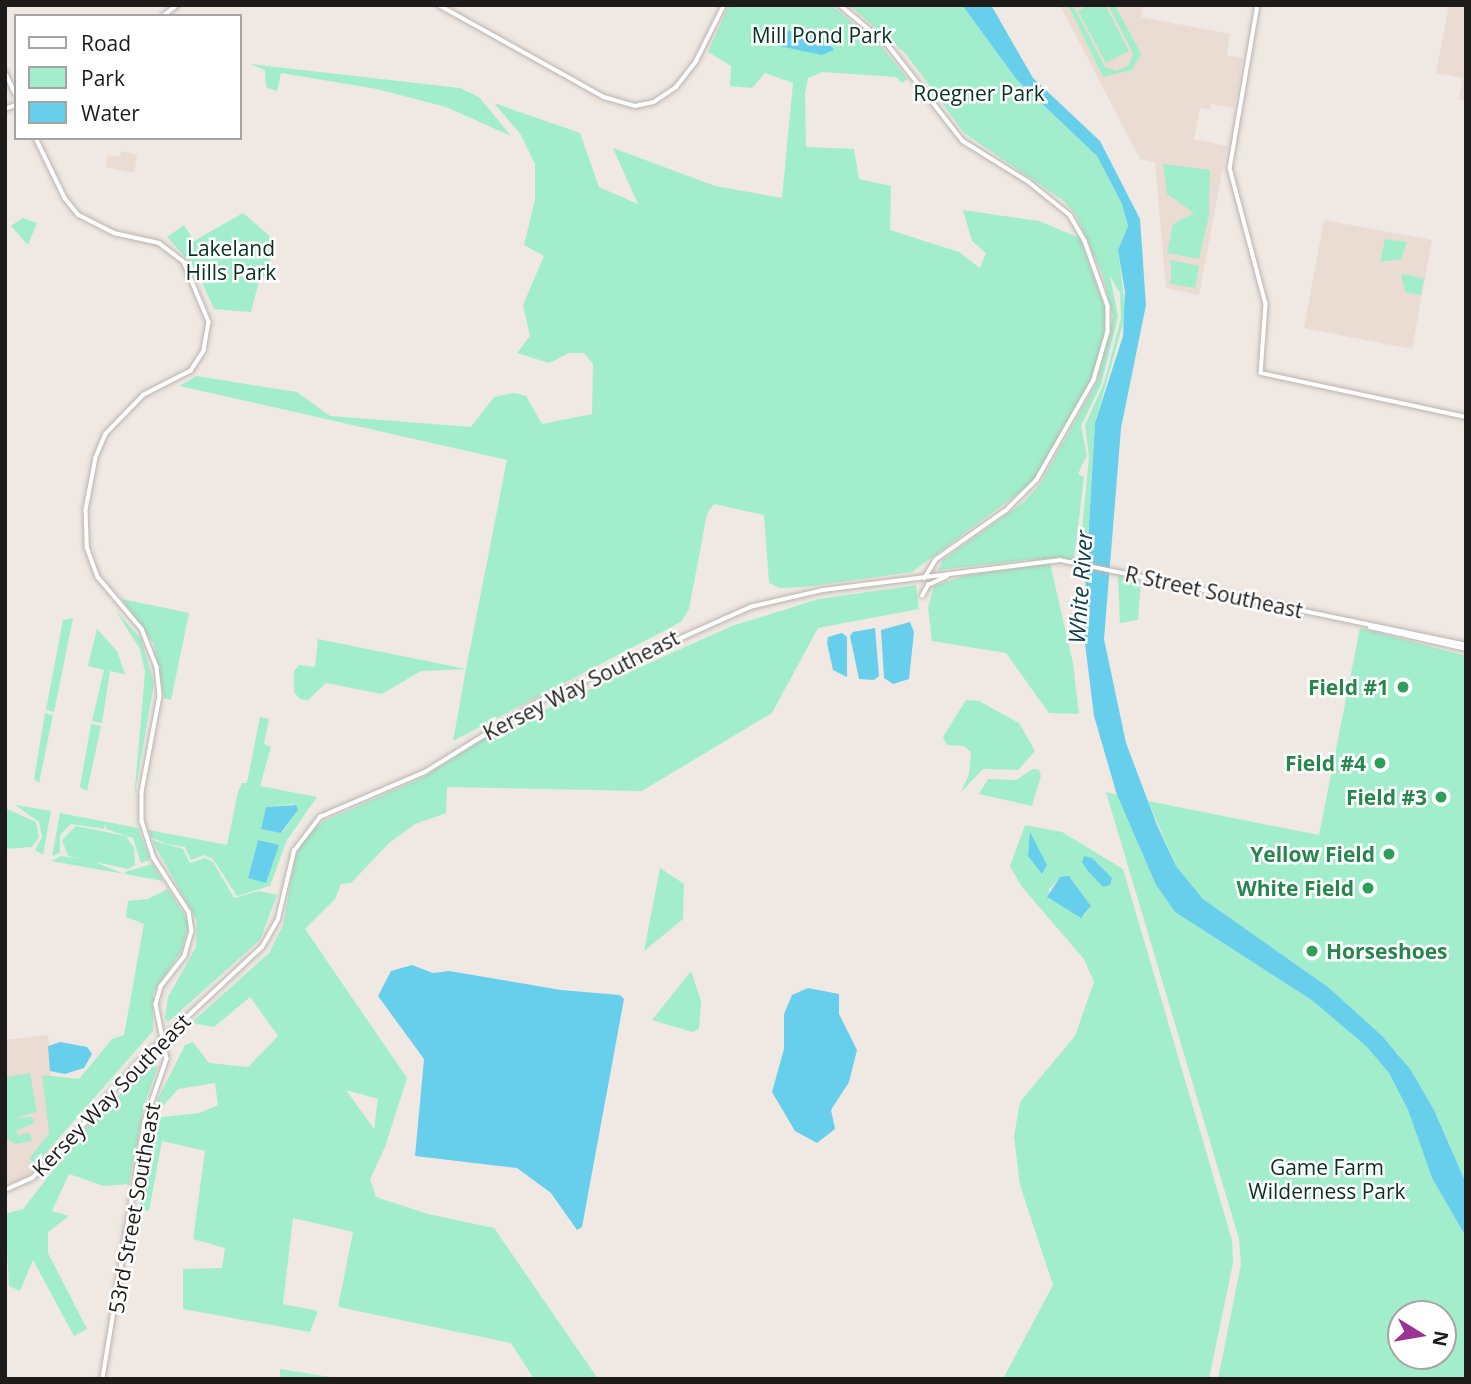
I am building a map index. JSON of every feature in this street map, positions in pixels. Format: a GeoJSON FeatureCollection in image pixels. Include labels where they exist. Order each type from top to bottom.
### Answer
{"type":"FeatureCollection","features":[{"type":"Feature","properties":{"kind":"street"},"geometry":{"type":"LineString","coordinates":[[439,5],[604,97],[635,106],[654,102],[676,86],[696,61],[724,5]]}},
{"type":"Feature","properties":{"kind":"street"},"geometry":{"type":"LineString","coordinates":[[840,5],[889,46],[962,141],[1030,182],[1070,215],[1088,247],[1109,312],[1094,380],[1037,480],[1018,501],[936,560],[925,578]]}},
{"type":"Feature","properties":{"kind":"street"},"geometry":{"type":"LineString","coordinates":[[1258,5],[1230,167],[1266,304],[1261,373],[1466,417]]}},
{"type":"Feature","properties":{"kind":"street"},"geometry":{"type":"LineString","coordinates":[[5,72],[14,91]]}},
{"type":"Feature","properties":{"kind":"street","name":"53rd Street Southeast"},"geometry":{"type":"LineString","coordinates":[[37,140],[74,210],[106,230],[159,243],[177,255],[193,274],[208,315],[204,352],[191,371],[144,395],[106,434],[94,467],[84,527],[98,577],[142,629],[158,667],[160,696],[142,792],[142,821],[154,858],[188,912],[192,930],[185,956],[157,998],[156,1018],[164,1039],[167,1059],[145,1122],[103,1379]]}},
{"type":"Feature","properties":{"kind":"street","name":"Kersey Way Southeast"},"geometry":{"type":"LineString","coordinates":[[5,1190],[32,1178],[48,1164],[114,1087],[266,942],[280,913],[294,851],[320,817],[425,772],[510,716],[688,631],[787,596],[1060,560]]}},
{"type":"Feature","properties":{"kind":"street","name":"R Street Southeast"},"geometry":{"type":"LineString","coordinates":[[1060,560],[1466,647]]}},
{"type":"Feature","properties":{"kind":"street"},"geometry":{"type":"LineString","coordinates":[[922,596],[933,582],[955,573]]}},
{"type":"Feature","properties":{"kind":"shaded area"},"geometry":{"type":"Polygon","coordinates":[[[1060,5],[1143,5],[1141,17],[1230,34],[1227,55],[1243,58],[1234,108],[1211,104],[1210,110],[1200,108],[1194,139],[1227,146],[1199,295],[1166,288],[1155,162],[1140,159],[1060,5]]]}},
{"type":"Feature","properties":{"kind":"shaded area"},"geometry":{"type":"Polygon","coordinates":[[[1449,5],[1466,5],[1466,101],[1459,99],[1463,78],[1436,73],[1449,5]]]}},
{"type":"Feature","properties":{"kind":"shaded area"},"geometry":{"type":"Polygon","coordinates":[[[121,151],[137,155],[134,173],[106,167],[108,155],[120,157],[121,151]]]}},
{"type":"Feature","properties":{"kind":"shaded area"},"geometry":{"type":"Polygon","coordinates":[[[1324,220],[1432,240],[1412,349],[1304,328],[1324,220]]]}},
{"type":"Feature","properties":{"kind":"shaded area"},"geometry":{"type":"Polygon","coordinates":[[[48,1035],[56,1147],[27,1176],[5,1186],[5,1040],[48,1035]]]}},
{"type":"Feature","properties":{"kind":"green space","name":"Mill Pond Park"},"geometry":{"type":"Polygon","coordinates":[[[729,5],[831,5],[880,45],[908,79],[902,83],[896,77],[823,72],[808,78],[805,93],[806,147],[854,149],[859,179],[891,186],[890,230],[959,252],[980,268],[986,253],[972,241],[963,210],[1039,221],[1080,238],[1107,314],[1103,343],[1092,378],[1031,484],[912,572],[780,588],[769,583],[764,515],[714,504],[707,514],[689,609],[681,622],[453,741],[507,460],[180,386],[196,376],[297,392],[330,416],[471,427],[494,397],[514,393],[526,396],[542,424],[592,414],[593,364],[584,353],[569,353],[549,363],[517,353],[530,336],[523,305],[544,256],[524,245],[535,200],[535,164],[521,135],[494,103],[580,133],[599,187],[638,204],[613,148],[715,186],[782,198],[793,83],[765,73],[752,88],[730,86],[731,66],[708,52],[729,5]]]}},
{"type":"Feature","properties":{"kind":"green space","name":"Roegner Park"},"geometry":{"type":"Polygon","coordinates":[[[962,5],[1017,80],[1097,156],[1122,204],[1128,226],[1118,250],[1126,313],[1095,423],[1087,557],[1082,530],[1089,457],[1085,425],[1104,383],[1121,318],[1120,293],[1110,276],[1118,316],[1101,385],[1081,426],[1087,455],[1078,474],[1084,477],[1074,560],[1034,559],[938,570],[943,560],[1024,502],[1040,484],[1097,382],[1113,317],[1103,276],[1076,215],[1064,201],[964,133],[906,54],[850,6],[962,5]]]}},
{"type":"Feature","properties":{"kind":"green space"},"geometry":{"type":"Polygon","coordinates":[[[1068,5],[1073,5],[1105,67],[1117,71],[1129,65],[1133,53],[1108,5],[1115,5],[1141,54],[1132,70],[1103,77],[1068,5]]]}},
{"type":"Feature","properties":{"kind":"green space"},"geometry":{"type":"Polygon","coordinates":[[[1089,5],[1105,5],[1129,51],[1106,63],[1078,11],[1089,5]]]}},
{"type":"Feature","properties":{"kind":"green space"},"geometry":{"type":"Polygon","coordinates":[[[250,64],[460,88],[479,97],[511,136],[446,107],[377,89],[281,73],[277,91],[266,87],[265,70],[250,64]]]}},
{"type":"Feature","properties":{"kind":"green space"},"geometry":{"type":"Polygon","coordinates":[[[1163,164],[1210,170],[1209,215],[1199,259],[1167,253],[1173,224],[1194,213],[1167,194],[1163,164]]]}},
{"type":"Feature","properties":{"kind":"green space","name":"Lakeland Hills Park"},"geometry":{"type":"Polygon","coordinates":[[[243,213],[273,239],[269,271],[259,281],[251,312],[214,309],[196,269],[167,237],[184,225],[194,241],[243,213]]]}},
{"type":"Feature","properties":{"kind":"green space"},"geometry":{"type":"Polygon","coordinates":[[[23,218],[37,223],[28,245],[11,226],[23,218]]]}},
{"type":"Feature","properties":{"kind":"green space"},"geometry":{"type":"Polygon","coordinates":[[[1385,239],[1407,242],[1401,259],[1380,262],[1385,239]]]}},
{"type":"Feature","properties":{"kind":"green space"},"geometry":{"type":"Polygon","coordinates":[[[1171,260],[1199,266],[1195,288],[1171,284],[1171,260]]]}},
{"type":"Feature","properties":{"kind":"green space"},"geometry":{"type":"Polygon","coordinates":[[[1401,274],[1424,278],[1421,295],[1405,292],[1401,274]]]}},
{"type":"Feature","properties":{"kind":"green space"},"geometry":{"type":"Polygon","coordinates":[[[1050,563],[1073,663],[1079,714],[1049,713],[1006,653],[932,641],[928,607],[934,586],[964,576],[1050,563]]]}},
{"type":"Feature","properties":{"kind":"green space"},"geometry":{"type":"Polygon","coordinates":[[[1118,575],[1141,581],[1138,620],[1120,623],[1118,575]]]}},
{"type":"Feature","properties":{"kind":"green space"},"geometry":{"type":"Polygon","coordinates":[[[916,585],[919,609],[818,628],[772,713],[642,791],[447,787],[446,813],[415,824],[389,843],[351,883],[341,884],[335,899],[305,929],[407,1078],[385,1147],[370,1179],[376,1197],[428,1214],[494,1228],[598,1379],[534,1379],[511,1343],[338,1307],[353,1232],[293,1218],[283,1304],[318,1311],[310,1332],[183,1309],[183,1269],[222,1268],[225,1248],[193,1239],[205,1151],[162,1141],[149,1211],[138,1208],[153,1118],[200,1113],[218,1105],[215,1083],[178,1089],[163,1106],[155,1105],[185,1045],[193,1042],[209,1063],[248,1067],[278,1036],[250,997],[214,1027],[191,1023],[269,953],[283,925],[295,859],[303,839],[324,821],[422,778],[495,732],[732,626],[819,599],[916,585]],[[346,1090],[374,1129],[378,1099],[346,1090]]]}},
{"type":"Feature","properties":{"kind":"green space"},"geometry":{"type":"Polygon","coordinates":[[[122,599],[189,613],[171,700],[164,698],[154,644],[122,599]]]}},
{"type":"Feature","properties":{"kind":"green space"},"geometry":{"type":"Polygon","coordinates":[[[116,611],[141,639],[154,683],[134,799],[145,672],[140,649],[116,611]]]}},
{"type":"Feature","properties":{"kind":"green space"},"geometry":{"type":"Polygon","coordinates":[[[73,618],[54,712],[46,710],[63,620],[73,618]]]}},
{"type":"Feature","properties":{"kind":"green space"},"geometry":{"type":"Polygon","coordinates":[[[1360,628],[1466,656],[1466,1183],[1434,1110],[1398,1054],[1328,987],[1203,899],[1176,866],[1148,801],[1319,835],[1360,628]]]}},
{"type":"Feature","properties":{"kind":"green space"},"geometry":{"type":"Polygon","coordinates":[[[97,629],[117,651],[125,674],[110,671],[102,723],[92,721],[104,670],[88,666],[97,629]]]}},
{"type":"Feature","properties":{"kind":"green space"},"geometry":{"type":"Polygon","coordinates":[[[318,639],[466,669],[421,671],[382,694],[326,683],[308,700],[300,699],[294,692],[294,671],[299,665],[315,667],[318,639]]]}},
{"type":"Feature","properties":{"kind":"green space"},"geometry":{"type":"Polygon","coordinates":[[[966,700],[979,701],[1019,723],[1035,751],[1018,770],[983,769],[961,792],[969,774],[971,752],[964,746],[947,745],[943,737],[966,700]]]}},
{"type":"Feature","properties":{"kind":"green space"},"geometry":{"type":"Polygon","coordinates":[[[45,713],[53,715],[39,783],[34,779],[45,713]]]}},
{"type":"Feature","properties":{"kind":"green space"},"geometry":{"type":"Polygon","coordinates":[[[260,717],[269,719],[264,744],[271,747],[260,786],[317,797],[287,840],[270,886],[237,896],[213,859],[204,855],[191,860],[185,847],[167,844],[151,837],[149,830],[227,845],[238,792],[242,783],[247,783],[260,717]],[[294,804],[266,807],[261,829],[283,832],[298,810],[294,804]],[[258,840],[248,877],[266,883],[278,845],[258,840]]]}},
{"type":"Feature","properties":{"kind":"green space"},"geometry":{"type":"Polygon","coordinates":[[[91,724],[101,726],[87,791],[80,787],[91,724]]]}},
{"type":"Feature","properties":{"kind":"green space"},"geometry":{"type":"Polygon","coordinates":[[[1033,769],[1039,770],[1041,776],[1032,806],[979,794],[988,779],[1016,780],[1033,769]]]}},
{"type":"Feature","properties":{"kind":"green space","name":"Game Farm Wilderness Park"},"geometry":{"type":"Polygon","coordinates":[[[1106,792],[1117,795],[1156,885],[1175,912],[1313,1001],[1367,1047],[1389,1073],[1408,1110],[1432,1178],[1466,1237],[1466,1379],[1218,1379],[1241,1264],[1239,1239],[1106,792]]]}},
{"type":"Feature","properties":{"kind":"green space"},"geometry":{"type":"Polygon","coordinates":[[[15,805],[51,811],[43,855],[35,850],[42,837],[39,822],[15,805]]]}},
{"type":"Feature","properties":{"kind":"green space"},"geometry":{"type":"Polygon","coordinates":[[[5,808],[36,822],[39,837],[32,847],[5,849],[5,808]]]}},
{"type":"Feature","properties":{"kind":"green space"},"geometry":{"type":"Polygon","coordinates":[[[60,813],[138,828],[150,860],[141,863],[133,838],[106,829],[106,823],[104,829],[71,824],[60,835],[60,853],[52,856],[60,813]]]}},
{"type":"Feature","properties":{"kind":"green space"},"geometry":{"type":"Polygon","coordinates":[[[1025,825],[1062,832],[1123,869],[1232,1240],[1233,1263],[1209,1379],[1003,1379],[1053,1285],[1020,1185],[1014,1136],[1020,1102],[1075,1036],[1094,982],[1084,959],[1022,887],[1010,866],[1025,825]],[[1071,878],[1059,879],[1049,889],[1049,899],[1084,916],[1091,906],[1071,878]]]}},
{"type":"Feature","properties":{"kind":"green space"},"geometry":{"type":"Polygon","coordinates":[[[76,826],[126,836],[134,848],[135,865],[128,869],[68,856],[62,840],[76,826]]]}},
{"type":"Feature","properties":{"kind":"green space"},"geometry":{"type":"Polygon","coordinates":[[[152,840],[183,849],[190,863],[205,858],[213,862],[234,898],[259,891],[277,895],[260,940],[168,1022],[165,1018],[168,997],[196,947],[197,921],[152,840]]]}},
{"type":"Feature","properties":{"kind":"green space"},"geometry":{"type":"Polygon","coordinates":[[[61,856],[90,860],[124,874],[51,861],[61,856]]]}},
{"type":"Feature","properties":{"kind":"green space"},"geometry":{"type":"Polygon","coordinates":[[[152,864],[163,881],[125,874],[125,872],[152,864]]]}},
{"type":"Feature","properties":{"kind":"green space"},"geometry":{"type":"Polygon","coordinates":[[[660,868],[684,884],[683,919],[644,951],[660,868]]]}},
{"type":"Feature","properties":{"kind":"green space"},"geometry":{"type":"Polygon","coordinates":[[[168,889],[189,922],[182,950],[153,993],[153,1031],[36,1164],[29,1159],[49,1133],[42,1075],[79,1079],[112,1039],[124,1035],[144,924],[126,917],[128,901],[148,899],[168,889]]]}},
{"type":"Feature","properties":{"kind":"green space"},"geometry":{"type":"Polygon","coordinates":[[[691,971],[701,1001],[699,1029],[692,1032],[652,1020],[691,971]]]}},
{"type":"Feature","properties":{"kind":"green space"},"geometry":{"type":"Polygon","coordinates":[[[158,1066],[144,1105],[129,1184],[104,1186],[69,1174],[52,1211],[69,1216],[48,1232],[48,1253],[87,1329],[74,1336],[33,1260],[20,1291],[9,1286],[5,1214],[23,1209],[90,1123],[148,1067],[158,1066]]]}},
{"type":"Feature","properties":{"kind":"green space"},"geometry":{"type":"Polygon","coordinates":[[[30,1073],[37,1112],[13,1118],[32,1117],[34,1123],[16,1131],[18,1135],[30,1133],[32,1141],[15,1144],[5,1137],[5,1077],[30,1073]]]}},
{"type":"Feature","properties":{"kind":"green space"},"geometry":{"type":"Polygon","coordinates":[[[280,1369],[343,1379],[280,1379],[280,1369]]]}},
{"type":"Feature","properties":{"kind":"water","name":"White River"},"geometry":{"type":"Polygon","coordinates":[[[962,5],[991,5],[1033,78],[1100,141],[1140,219],[1146,305],[1121,428],[1104,639],[1126,743],[1157,825],[1176,866],[1203,899],[1328,987],[1382,1036],[1410,1069],[1434,1110],[1466,1183],[1466,1237],[1432,1178],[1408,1110],[1389,1073],[1367,1047],[1313,1001],[1175,912],[1156,885],[1117,795],[1094,716],[1083,627],[1095,423],[1123,336],[1125,292],[1118,250],[1128,226],[1122,204],[1097,156],[1017,80],[962,5]]]}},
{"type":"Feature","properties":{"kind":"water"},"geometry":{"type":"Polygon","coordinates":[[[786,31],[819,32],[834,50],[822,55],[765,43],[786,31]]]}},
{"type":"Feature","properties":{"kind":"water"},"geometry":{"type":"Polygon","coordinates":[[[910,622],[914,632],[909,679],[893,684],[884,678],[881,630],[910,622]]]}},
{"type":"Feature","properties":{"kind":"water"},"geometry":{"type":"Polygon","coordinates":[[[875,628],[879,676],[874,680],[859,679],[850,636],[853,632],[875,628]]]}},
{"type":"Feature","properties":{"kind":"water"},"geometry":{"type":"Polygon","coordinates":[[[842,633],[847,637],[847,677],[833,670],[827,643],[828,637],[842,633]]]}},
{"type":"Feature","properties":{"kind":"water"},"geometry":{"type":"Polygon","coordinates":[[[296,805],[298,810],[281,833],[261,829],[266,807],[296,805]]]}},
{"type":"Feature","properties":{"kind":"water"},"geometry":{"type":"Polygon","coordinates":[[[1030,832],[1047,865],[1042,874],[1028,856],[1030,832]]]}},
{"type":"Feature","properties":{"kind":"water"},"geometry":{"type":"Polygon","coordinates":[[[258,840],[279,845],[266,883],[248,878],[258,840]]]}},
{"type":"Feature","properties":{"kind":"water"},"geometry":{"type":"Polygon","coordinates":[[[1084,856],[1092,858],[1112,878],[1110,885],[1103,887],[1087,870],[1082,862],[1084,856]]]}},
{"type":"Feature","properties":{"kind":"water"},"geometry":{"type":"Polygon","coordinates":[[[1069,876],[1091,906],[1081,918],[1047,897],[1060,877],[1069,876]]]}},
{"type":"Feature","properties":{"kind":"water"},"geometry":{"type":"Polygon","coordinates":[[[412,965],[433,973],[449,971],[561,990],[620,995],[624,999],[582,1227],[577,1230],[551,1193],[517,1168],[415,1156],[424,1059],[378,996],[391,971],[412,965]]]}},
{"type":"Feature","properties":{"kind":"water"},"geometry":{"type":"Polygon","coordinates":[[[808,988],[839,994],[839,1014],[857,1050],[849,1082],[831,1110],[835,1129],[817,1143],[795,1131],[772,1092],[784,1049],[784,1014],[792,995],[808,988]]]}},
{"type":"Feature","properties":{"kind":"water"},"geometry":{"type":"Polygon","coordinates":[[[60,1042],[87,1047],[92,1054],[84,1068],[65,1074],[50,1071],[48,1046],[60,1042]]]}},
{"type":"Feature","properties":{"kind":"place","name":"Field #1"},"geometry":{"type":"Point","coordinates":[1403,687]}},
{"type":"Feature","properties":{"kind":"place","name":"Field #4"},"geometry":{"type":"Point","coordinates":[1380,763]}},
{"type":"Feature","properties":{"kind":"place","name":"Field #3"},"geometry":{"type":"Point","coordinates":[1441,797]}},
{"type":"Feature","properties":{"kind":"place","name":"Yellow Field"},"geometry":{"type":"Point","coordinates":[1389,854]}},
{"type":"Feature","properties":{"kind":"place","name":"White Field"},"geometry":{"type":"Point","coordinates":[1368,888]}},
{"type":"Feature","properties":{"kind":"place","name":"Horseshoes"},"geometry":{"type":"Point","coordinates":[1312,951]}}]}
